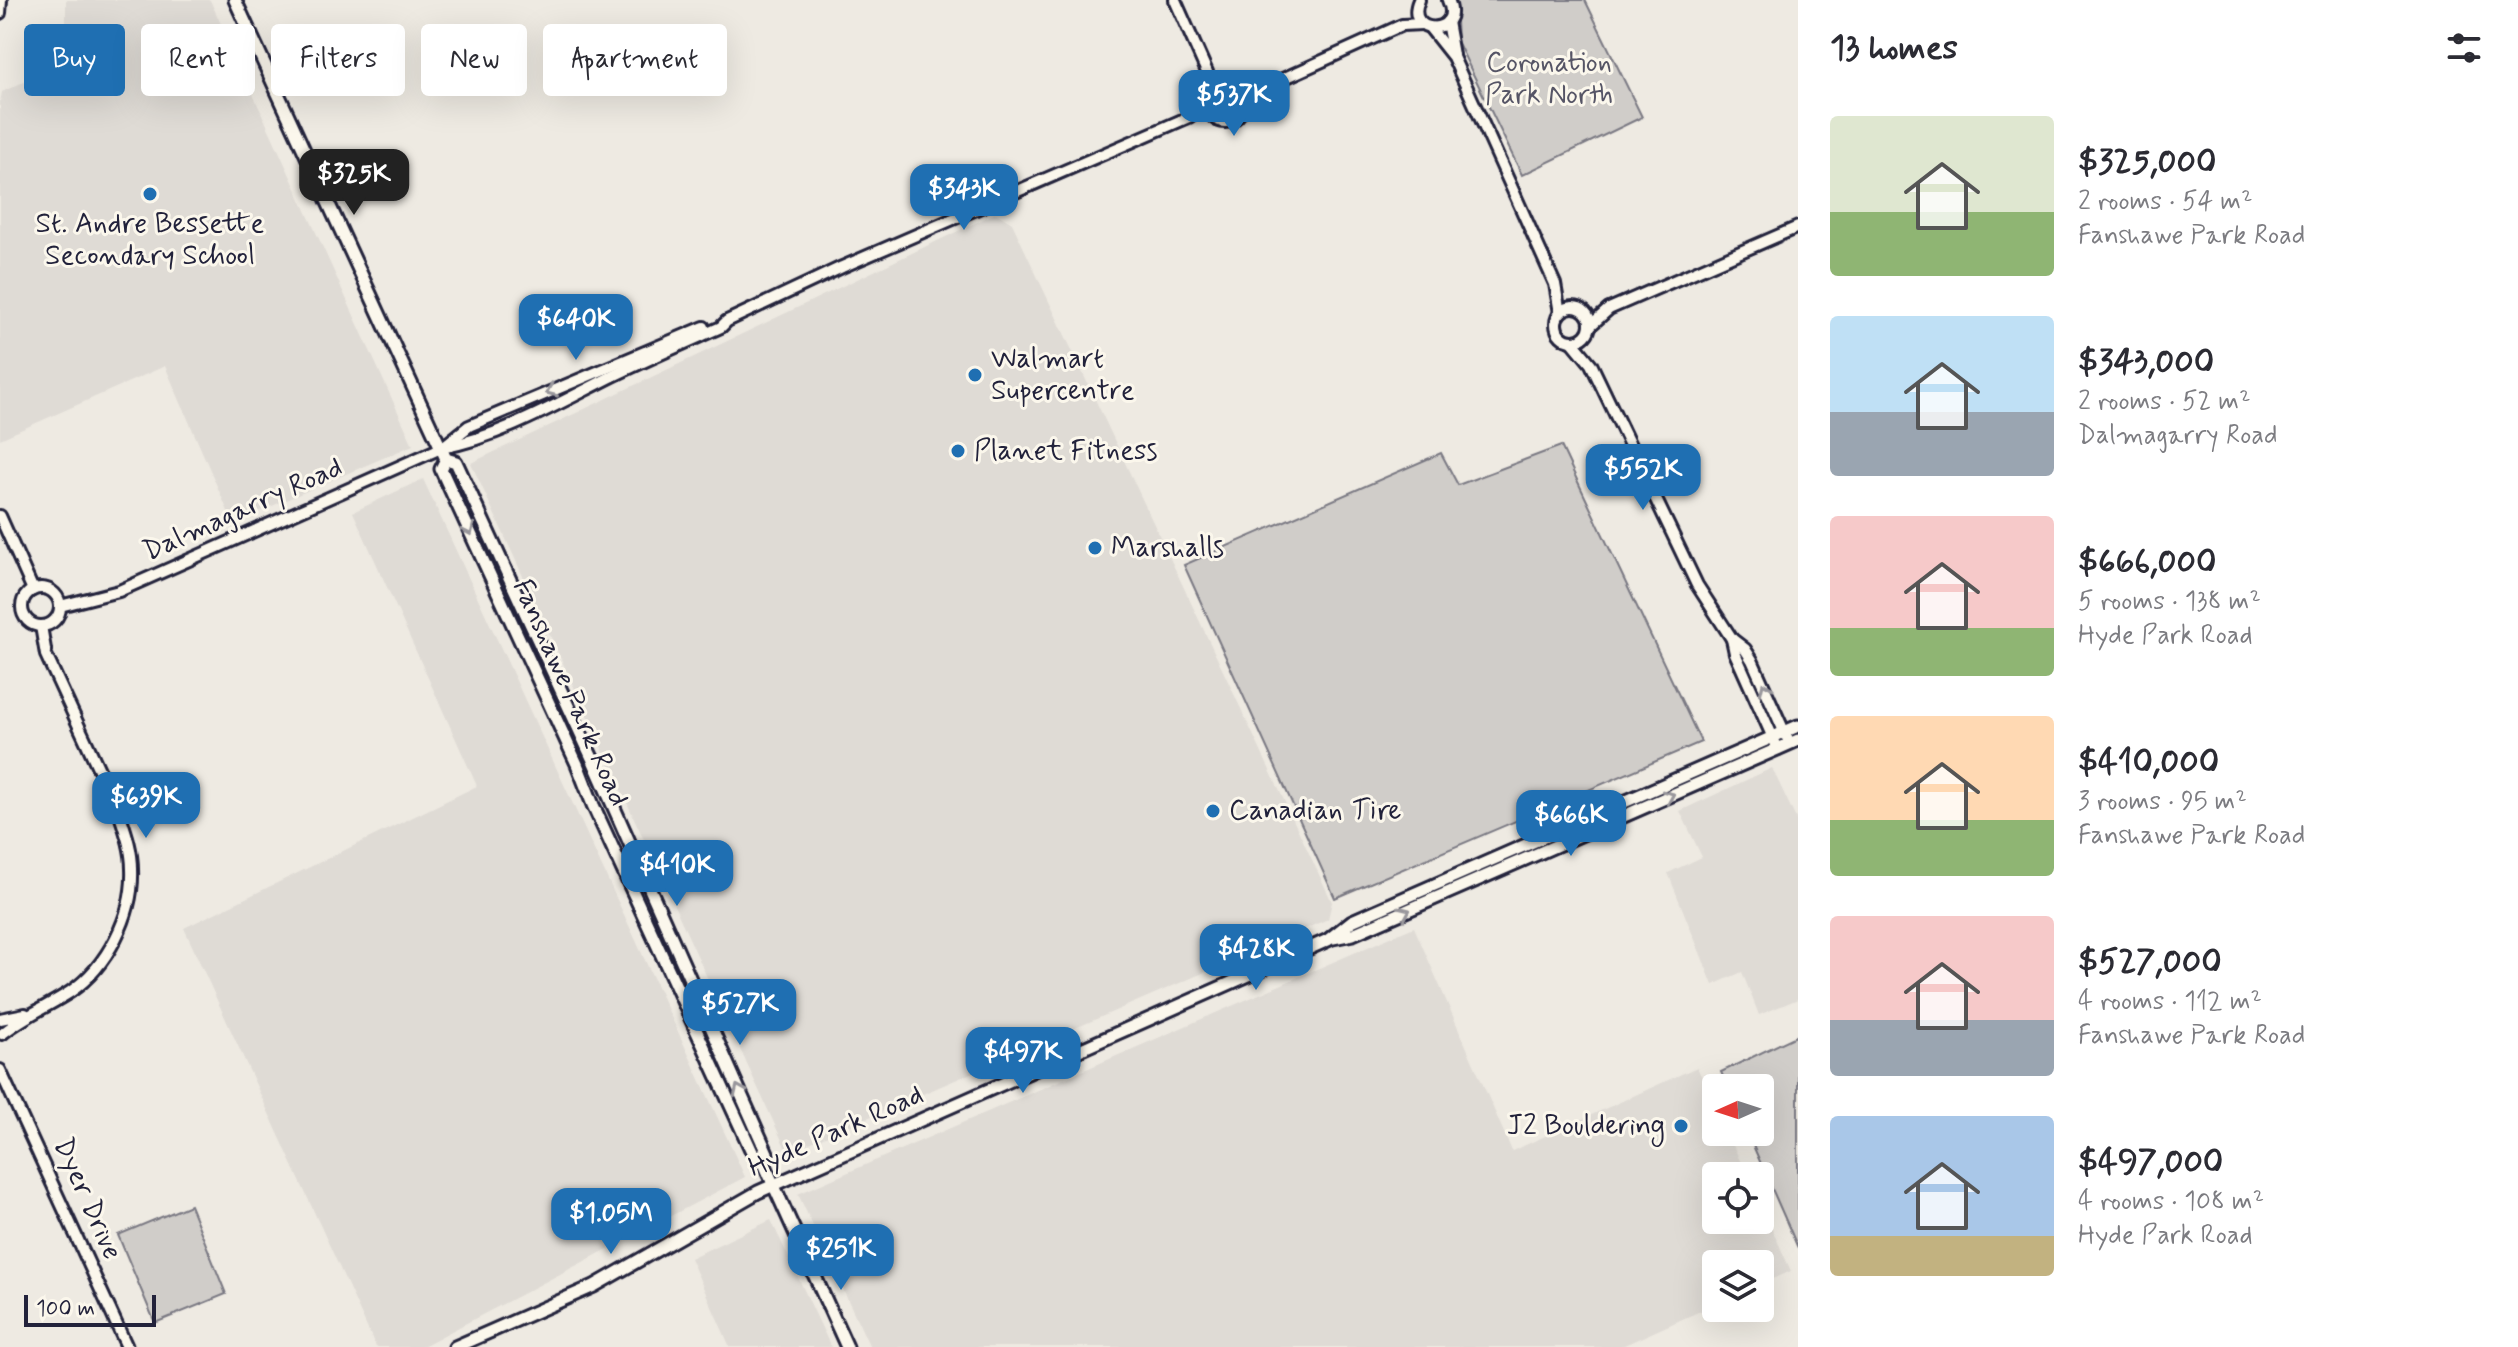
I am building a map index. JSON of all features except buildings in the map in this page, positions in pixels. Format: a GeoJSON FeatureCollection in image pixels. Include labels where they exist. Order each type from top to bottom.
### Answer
{"type":"FeatureCollection","features":[{"type":"Feature","properties":{"kind":"main road","name":"Fanshawe Park Road"},"geometry":{"type":"LineString","coordinates":[[235,0],[444,453],[441,469],[593,805],[754,1156],[763,1161],[847,1347]]}},
{"type":"Feature","properties":{"kind":"main road","name":"Hyde Park Road"},"geometry":{"type":"LineString","coordinates":[[455,1347],[594,1286],[716,1214],[774,1186],[1332,938],[1353,934],[1784,740],[1798,726]]}},
{"type":"Feature","properties":{"kind":"street"},"geometry":{"type":"LineString","coordinates":[[0,13],[1,0]]}},
{"type":"Feature","properties":{"kind":"street"},"geometry":{"type":"LineString","coordinates":[[1175,0],[1207,72],[1214,118],[1224,122],[1234,120],[1256,91],[1402,25],[1439,27],[1447,22]]}},
{"type":"Feature","properties":{"kind":"street"},"geometry":{"type":"LineString","coordinates":[[1448,0],[1451,12],[1447,22],[1453,57],[1555,284],[1560,313],[1557,328],[1562,337],[1578,341],[1609,309],[1798,227]]}},
{"type":"Feature","properties":{"kind":"street"},"geometry":{"type":"LineString","coordinates":[[1418,5],[1426,26],[1453,57]]}},
{"type":"Feature","properties":{"kind":"street"},"geometry":{"type":"LineString","coordinates":[[1402,25],[1418,5]]}},
{"type":"Feature","properties":{"kind":"street"},"geometry":{"type":"LineString","coordinates":[[1207,72],[1232,90],[1243,106]]}},
{"type":"Feature","properties":{"kind":"street"},"geometry":{"type":"LineString","coordinates":[[1209,100],[1216,90],[1256,91]]}},
{"type":"Feature","properties":{"kind":"street","name":"Dalmagarry Road"},"geometry":{"type":"LineString","coordinates":[[60,606],[119,591],[558,406],[842,267],[1189,117],[1209,100]]}},
{"type":"Feature","properties":{"kind":"street","name":"Dalmagarry Road"},"geometry":{"type":"LineString","coordinates":[[1189,117],[1214,118]]}},
{"type":"Feature","properties":{"kind":"street"},"geometry":{"type":"LineString","coordinates":[[1555,284],[1581,309],[1589,330],[1591,364]]}},
{"type":"Feature","properties":{"kind":"street"},"geometry":{"type":"LineString","coordinates":[[1560,313],[1568,308],[1609,309]]}},
{"type":"Feature","properties":{"kind":"street","name":"Dalmagarry Road"},"geometry":{"type":"LineString","coordinates":[[444,453],[469,426],[719,321],[727,321]]}},
{"type":"Feature","properties":{"kind":"street"},"geometry":{"type":"LineString","coordinates":[[1572,341],[1591,364],[1697,585],[1732,639],[1735,653],[1784,740]]}},
{"type":"Feature","properties":{"kind":"street"},"geometry":{"type":"LineString","coordinates":[[0,516],[33,590]]}},
{"type":"Feature","properties":{"kind":"street"},"geometry":{"type":"LineString","coordinates":[[38,588],[55,594],[60,606],[60,612],[53,622],[41,626],[29,622],[23,612],[24,599],[38,588]]}},
{"type":"Feature","properties":{"kind":"street"},"geometry":{"type":"LineString","coordinates":[[0,1048],[0,1031],[71,991],[92,973],[109,950],[129,899],[133,872],[129,843],[120,815],[46,655],[41,626]]}},
{"type":"Feature","properties":{"kind":"street","name":"Dyer Drive"},"geometry":{"type":"LineString","coordinates":[[0,1056],[1,1071],[127,1347]]}},
{"type":"Feature","properties":{"kind":"shaded area","name":"St. Andre Bessette Secondary School"},"geometry":{"type":"Polygon","coordinates":[[[66,0],[210,0],[221,24],[141,24],[141,96],[254,96],[413,445],[233,523],[165,366],[0,439],[2,92],[24,82],[24,96],[125,96],[125,24],[66,24],[66,0]]]}},
{"type":"Feature","properties":{"kind":"shaded area"},"geometry":{"type":"Polygon","coordinates":[[[996,213],[1012,223],[1332,902],[1328,919],[793,1150],[785,1147],[471,463],[996,213]]]}},
{"type":"Feature","properties":{"kind":"shaded area"},"geometry":{"type":"Polygon","coordinates":[[[423,479],[745,1177],[421,1347],[376,1347],[184,928],[477,786],[353,512],[423,479]]]}},
{"type":"Feature","properties":{"kind":"shaded area"},"geometry":{"type":"Polygon","coordinates":[[[1772,768],[1798,823],[1798,999],[1759,1015],[1742,972],[1713,985],[1668,873],[1702,857],[1680,811],[1772,768]]]}},
{"type":"Feature","properties":{"kind":"shaded area"},"geometry":{"type":"Polygon","coordinates":[[[1414,927],[1512,1151],[1697,1067],[1702,1078],[1702,1146],[1733,1146],[1741,1162],[1702,1162],[1702,1234],[1774,1234],[1791,1271],[1774,1279],[1774,1250],[1702,1250],[1702,1310],[1620,1347],[870,1347],[798,1194],[1414,927]]]}},
{"type":"Feature","properties":{"kind":"shaded area"},"geometry":{"type":"Polygon","coordinates":[[[771,1220],[831,1347],[730,1347],[690,1258],[771,1220]]]}},
{"type":"Feature","properties":{"kind":"green space","name":"Coronation Park North"},"geometry":{"type":"Polygon","coordinates":[[[1455,0],[1585,0],[1642,117],[1522,175],[1457,41],[1455,0]]]}},
{"type":"Feature","properties":{"kind":"green space"},"geometry":{"type":"Polygon","coordinates":[[[1561,446],[1701,742],[1335,898],[1184,565],[1441,453],[1458,485],[1561,446]]]}},
{"type":"Feature","properties":{"kind":"green space"},"geometry":{"type":"Polygon","coordinates":[[[1798,1035],[1798,1248],[1774,1193],[1774,1162],[1760,1162],[1753,1146],[1774,1146],[1774,1074],[1721,1072],[1798,1035]]]}},
{"type":"Feature","properties":{"kind":"green space"},"geometry":{"type":"Polygon","coordinates":[[[190,1205],[226,1294],[155,1323],[118,1235],[190,1205]]]}},
{"type":"Feature","properties":{"kind":"place","name":"St. Andre Bessette Secondary School"},"geometry":{"type":"Point","coordinates":[150,194]}},
{"type":"Feature","properties":{"kind":"place","name":"Walmart Supercentre"},"geometry":{"type":"Point","coordinates":[975,375]}},
{"type":"Feature","properties":{"kind":"place","name":"Planet Fitness"},"geometry":{"type":"Point","coordinates":[958,451]}},
{"type":"Feature","properties":{"kind":"place","name":"Marshalls"},"geometry":{"type":"Point","coordinates":[1095,548]}},
{"type":"Feature","properties":{"kind":"place","name":"Canadian Tire"},"geometry":{"type":"Point","coordinates":[1213,811]}},
{"type":"Feature","properties":{"kind":"place","name":"J2 Bouldering"},"geometry":{"type":"Point","coordinates":[1681,1126]}}]}
